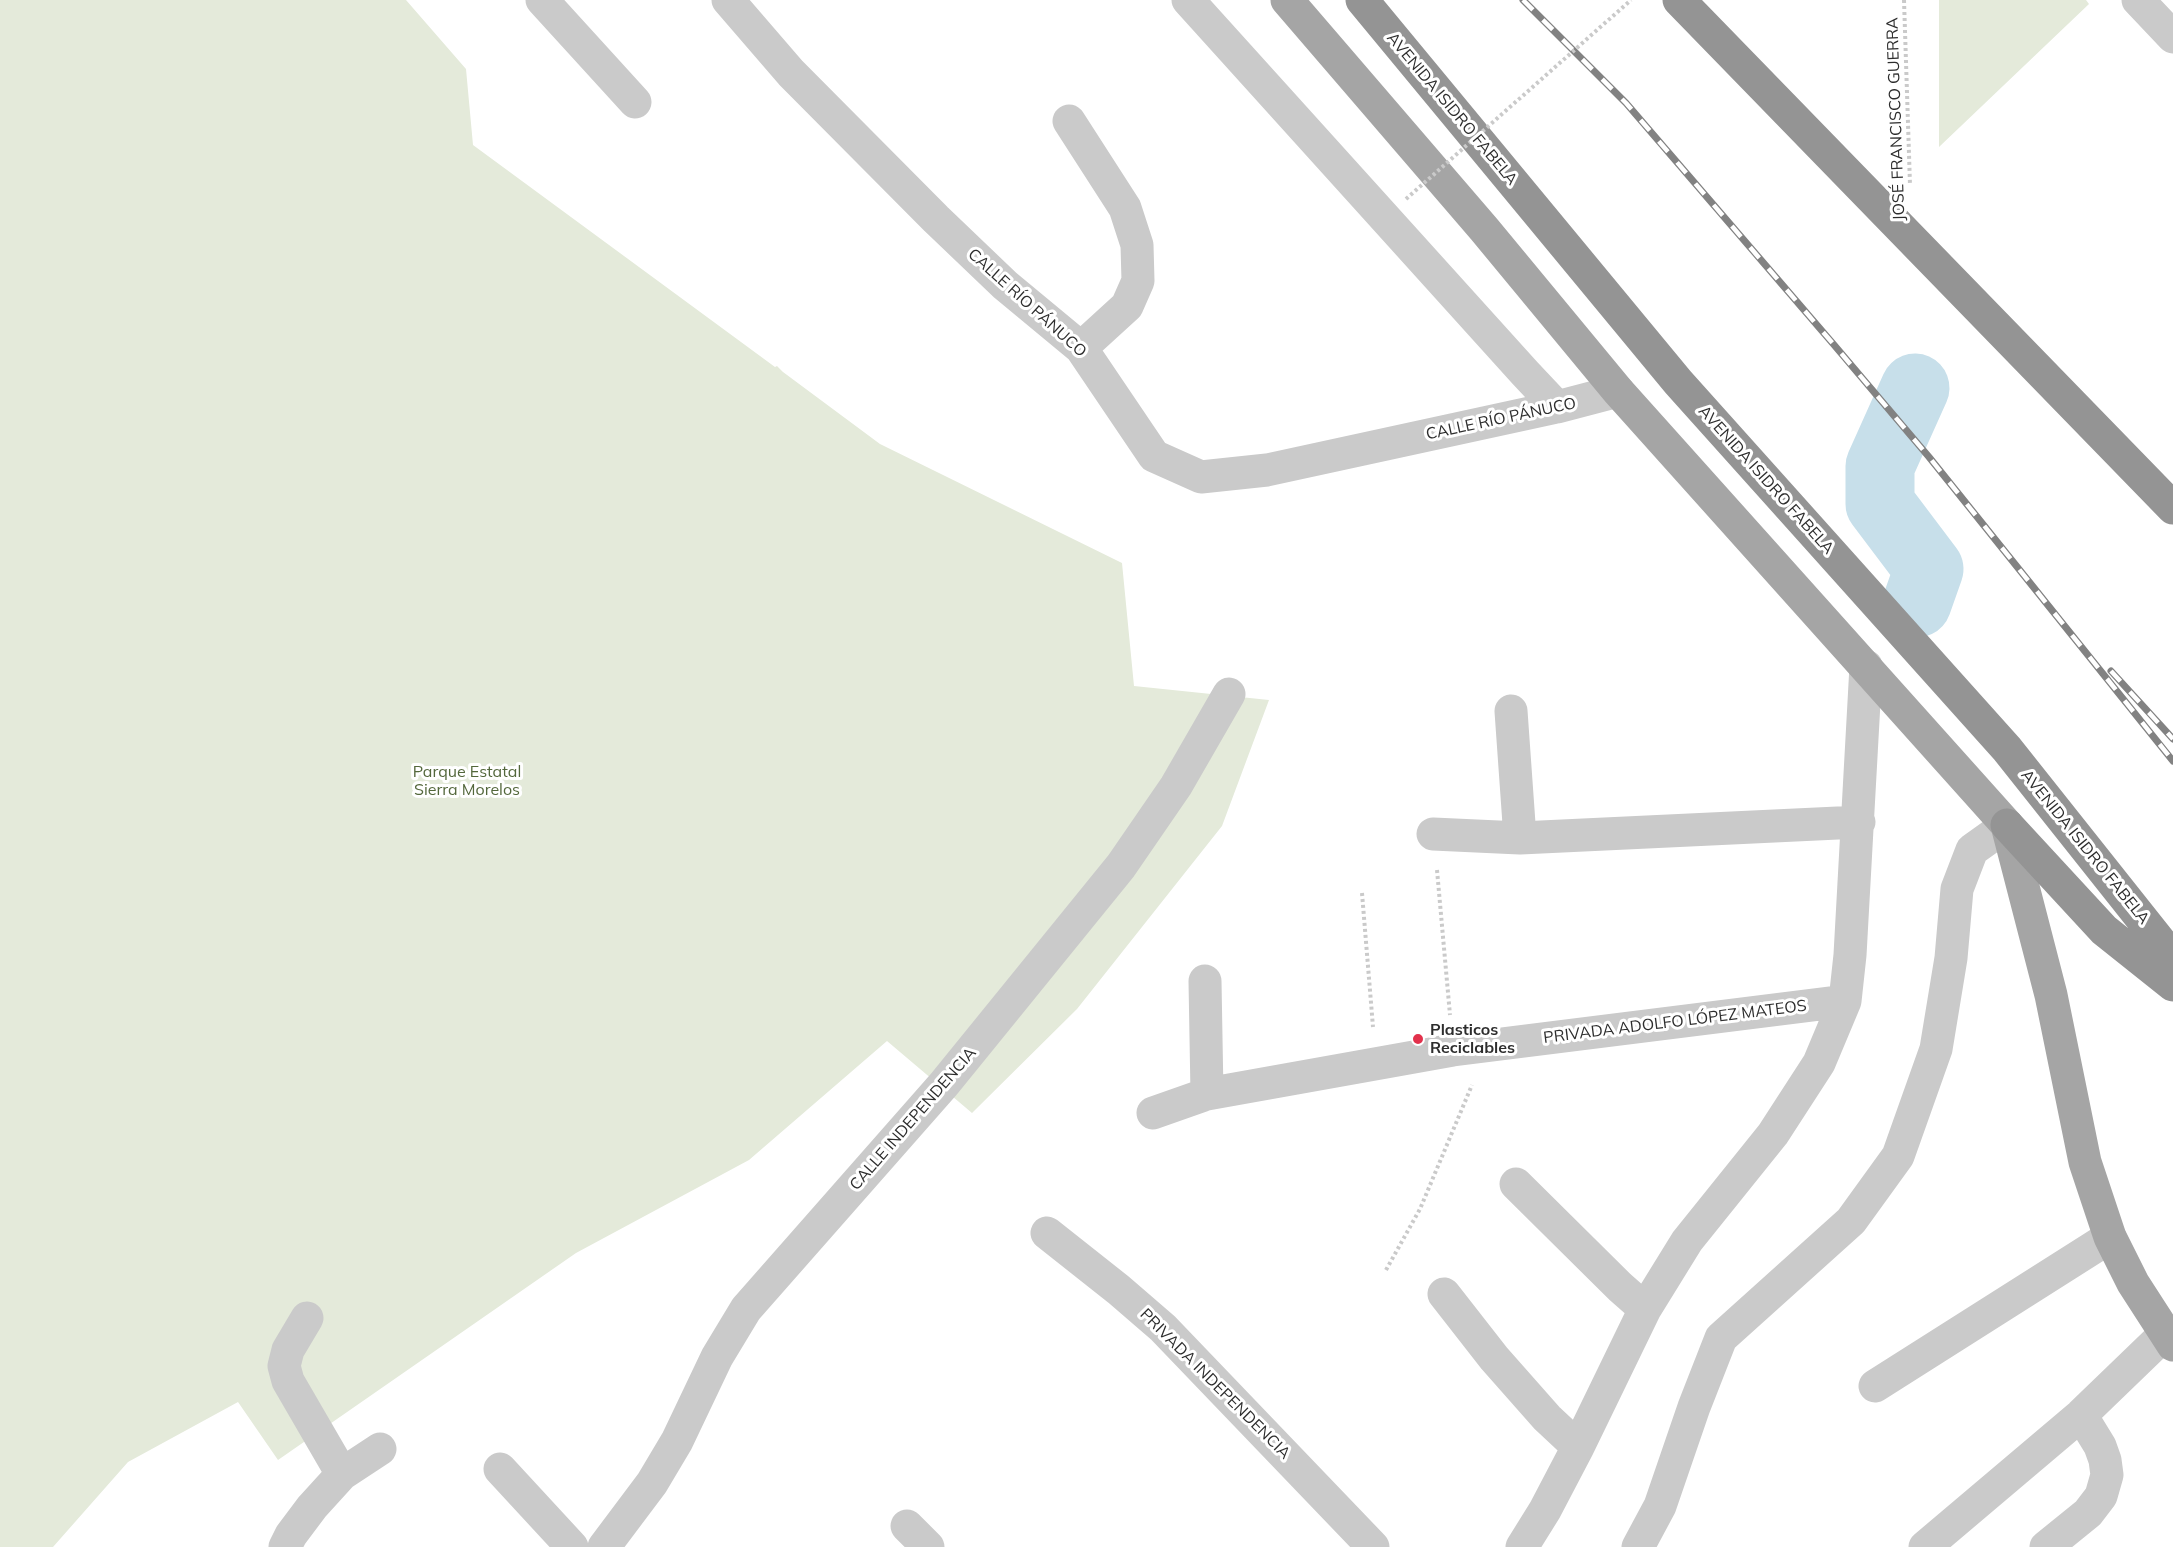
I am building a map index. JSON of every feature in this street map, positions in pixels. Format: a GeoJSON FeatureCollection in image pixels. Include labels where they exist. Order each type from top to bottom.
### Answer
{"type":"FeatureCollection","features":[{"type":"Feature","properties":{"kind":"highway","name":"AVENIDA ISIDRO FABELA"},"geometry":{"type":"LineString","coordinates":[[1362,0],[1678,382],[2007,749],[2173,958]]}},
{"type":"Feature","properties":{"kind":"highway"},"geometry":{"type":"LineString","coordinates":[[1678,0],[2173,507]]}},
{"type":"Feature","properties":{"kind":"highway"},"geometry":{"type":"LineString","coordinates":[[2007,825],[2104,930],[2173,985]]}},
{"type":"Feature","properties":{"kind":"main road"},"geometry":{"type":"LineString","coordinates":[[1287,0],[1484,229],[1618,391],[2007,825],[2051,994],[2085,1162],[2110,1237],[2133,1282],[2169,1340]]}},
{"type":"Feature","properties":{"kind":"street"},"geometry":{"type":"LineString","coordinates":[[542,0],[635,102]]}},
{"type":"Feature","properties":{"kind":"street","name":"CALLE RÍO PÁNUCO"},"geometry":{"type":"LineString","coordinates":[[728,0],[791,73],[936,219],[1005,285],[1082,348],[1154,456],[1200,477],[1268,470],[1557,407],[1618,391]]}},
{"type":"Feature","properties":{"kind":"street"},"geometry":{"type":"LineString","coordinates":[[1188,0],[1557,407]]}},
{"type":"Feature","properties":{"kind":"street"},"geometry":{"type":"LineString","coordinates":[[2138,0],[2173,37]]}},
{"type":"Feature","properties":{"kind":"street"},"geometry":{"type":"LineString","coordinates":[[1069,121],[1125,208],[1137,245],[1138,281],[1126,306],[1082,348]]}},
{"type":"Feature","properties":{"kind":"street"},"geometry":{"type":"LineString","coordinates":[[1522,1547],[1545,1510],[1578,1447],[1645,1309],[1687,1241],[1773,1134],[1820,1063],[1845,1001],[1859,822],[1866,666]]}},
{"type":"Feature","properties":{"kind":"street","name":"CALLE INDEPENDENCIA"},"geometry":{"type":"LineString","coordinates":[[604,1547],[652,1483],[677,1441],[717,1357],[747,1310],[944,1084],[1121,866],[1176,786],[1229,694]]}},
{"type":"Feature","properties":{"kind":"street"},"geometry":{"type":"LineString","coordinates":[[1511,711],[1520,838]]}},
{"type":"Feature","properties":{"kind":"street"},"geometry":{"type":"LineString","coordinates":[[1433,834],[1520,838],[1859,822]]}},
{"type":"Feature","properties":{"kind":"street"},"geometry":{"type":"LineString","coordinates":[[1638,1547],[1660,1506],[1720,1338],[1851,1221],[1898,1155],[1936,1049],[1951,958],[1957,889],[1972,850],[2007,825]]}},
{"type":"Feature","properties":{"kind":"street"},"geometry":{"type":"LineString","coordinates":[[1205,981],[1207,1094]]}},
{"type":"Feature","properties":{"kind":"street","name":"PRIVADA ADOLFO LÓPEZ MATEOS"},"geometry":{"type":"LineString","coordinates":[[1153,1113],[1207,1094],[1454,1050],[1845,1001]]}},
{"type":"Feature","properties":{"kind":"street"},"geometry":{"type":"LineString","coordinates":[[1516,1184],[1645,1309]]}},
{"type":"Feature","properties":{"kind":"street","name":"PRIVADA INDEPENDENCIA"},"geometry":{"type":"LineString","coordinates":[[1047,1233],[1163,1328],[1373,1547]]}},
{"type":"Feature","properties":{"kind":"street"},"geometry":{"type":"LineString","coordinates":[[1875,1386],[2110,1237]]}},
{"type":"Feature","properties":{"kind":"street"},"geometry":{"type":"LineString","coordinates":[[1444,1294],[1494,1358],[1547,1418],[1578,1447]]}},
{"type":"Feature","properties":{"kind":"street"},"geometry":{"type":"LineString","coordinates":[[307,1318],[288,1350],[284,1366],[288,1381],[342,1474]]}},
{"type":"Feature","properties":{"kind":"street"},"geometry":{"type":"LineString","coordinates":[[1925,1547],[2169,1340]]}},
{"type":"Feature","properties":{"kind":"street"},"geometry":{"type":"LineString","coordinates":[[2046,1547],[2088,1513],[2101,1496],[2107,1475],[2100,1446],[2080,1415]]}},
{"type":"Feature","properties":{"kind":"street"},"geometry":{"type":"LineString","coordinates":[[285,1547],[312,1507],[342,1474],[380,1449]]}},
{"type":"Feature","properties":{"kind":"street"},"geometry":{"type":"LineString","coordinates":[[500,1469],[572,1547]]}},
{"type":"Feature","properties":{"kind":"path"},"geometry":{"type":"LineString","coordinates":[[1406,199],[1631,0]]}},
{"type":"Feature","properties":{"kind":"path","name":"JOSÉ FRANCISCO GUERRA"},"geometry":{"type":"LineString","coordinates":[[1904,0],[1911,237]]}},
{"type":"Feature","properties":{"kind":"path"},"geometry":{"type":"LineString","coordinates":[[1433,834],[1454,1050]]}},
{"type":"Feature","properties":{"kind":"path"},"geometry":{"type":"LineString","coordinates":[[1362,893],[1376,1065]]}},
{"type":"Feature","properties":{"kind":"path"},"geometry":{"type":"LineString","coordinates":[[1386,1270],[1420,1209],[1488,1046]]}},
{"type":"Feature","properties":{"kind":"green space","name":"Parque Estatal Sierra Morelos"},"geometry":{"type":"Polygon","coordinates":[[[0,0],[406,0],[466,69],[473,145],[775,367],[777,366],[880,444],[1122,563],[1134,686],[1269,700],[1222,826],[1077,1009],[972,1113],[887,1041],[749,1160],[576,1253],[278,1460],[238,1402],[128,1462],[53,1547],[0,1547],[0,0]]]}},
{"type":"Feature","properties":{"kind":"green space"},"geometry":{"type":"Polygon","coordinates":[[[1939,0],[2086,0],[2089,4],[1939,147],[1939,0]]]}},
{"type":"Feature","properties":{"kind":"waterway"},"geometry":{"type":"LineString","coordinates":[[1915,388],[1880,466],[1880,504],[1929,569],[1917,603]]}},
{"type":"Feature","properties":{"kind":"railway"},"geometry":{"type":"LineString","coordinates":[[1523,0],[1626,103],[1835,346],[1929,457],[2173,761]]}},
{"type":"Feature","properties":{"kind":"railway"},"geometry":{"type":"LineString","coordinates":[[2111,671],[2173,739]]}},
{"type":"Feature","properties":{"kind":"place","name":"Plasticos Reciclables"},"geometry":{"type":"Point","coordinates":[1418,1039]}}]}
